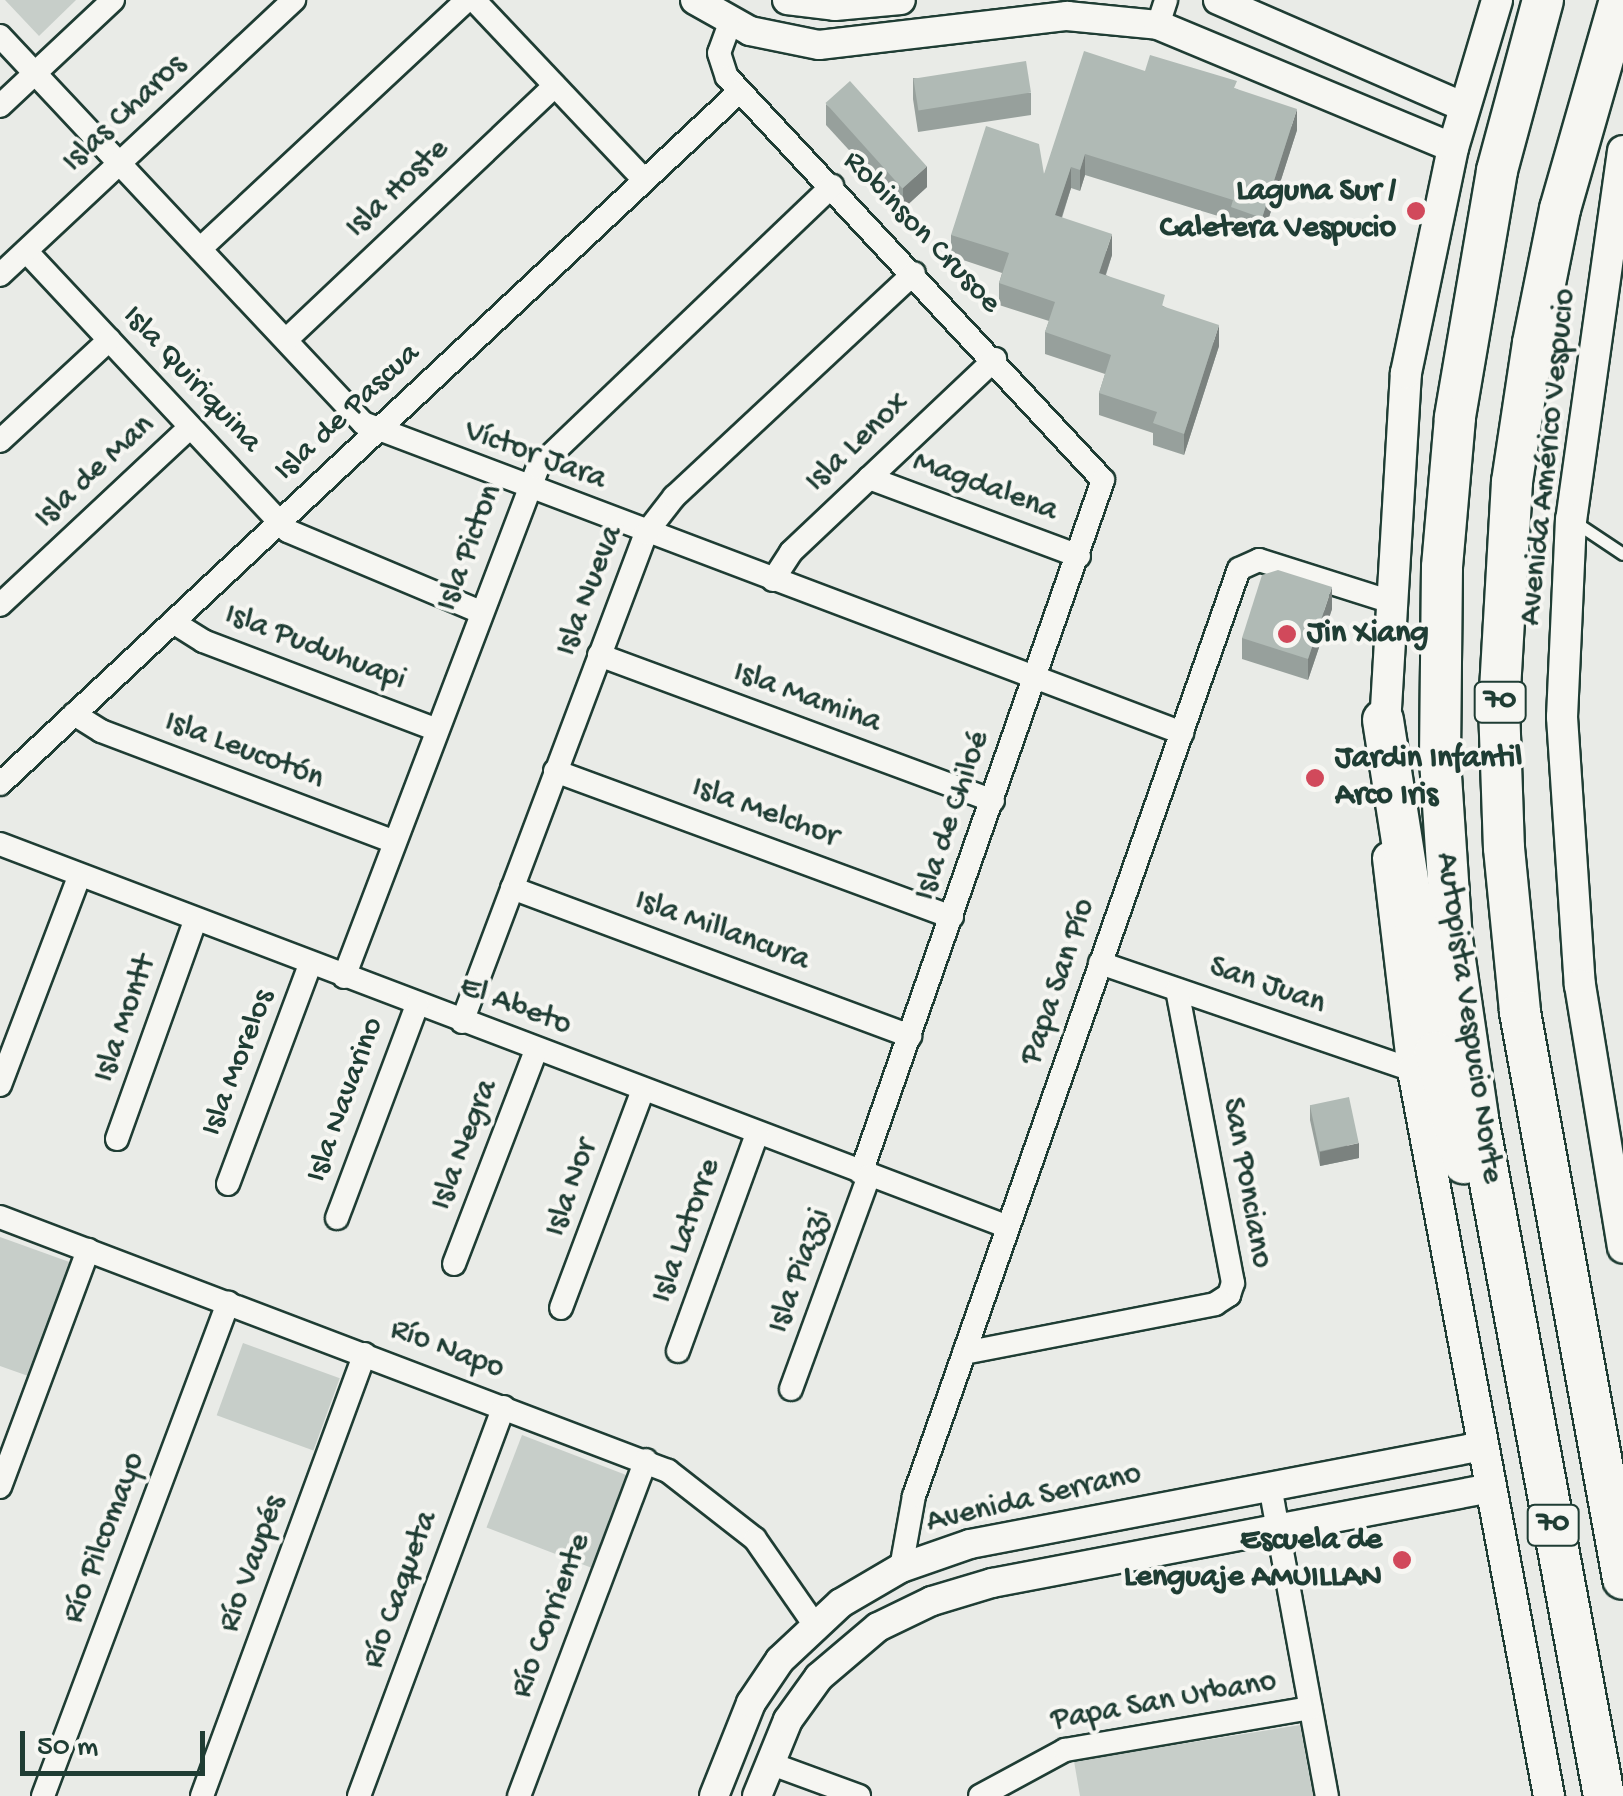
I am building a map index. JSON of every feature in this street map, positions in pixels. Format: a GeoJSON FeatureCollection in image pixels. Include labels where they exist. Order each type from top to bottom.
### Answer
{"type":"FeatureCollection","features":[{"type":"Feature","properties":{"kind":"highway","name":"Autopista Vespucio Norte"},"geometry":{"type":"LineString","coordinates":[[1543,0],[1497,171],[1467,330],[1448,487],[1440,628],[1440,760],[1452,938],[1502,1254],[1604,1796]]}},
{"type":"Feature","properties":{"kind":"highway","name":"Autopista Vespucio Norte"},"geometry":{"type":"LineString","coordinates":[[1620,0],[1560,210],[1532,343],[1505,558],[1500,706],[1520,1012],[1623,1579]]}},
{"type":"Feature","properties":{"kind":"highway"},"geometry":{"type":"LineString","coordinates":[[1383,720],[1444,1094],[1468,1176],[1502,1254]]}},
{"type":"Feature","properties":{"kind":"main road"},"geometry":{"type":"LineString","coordinates":[[1497,0],[1452,148],[1406,373],[1383,720],[1391,908],[1412,1070],[1549,1796]]}},
{"type":"Feature","properties":{"kind":"main road","name":"Avenida Américo Vespucio"},"geometry":{"type":"LineString","coordinates":[[1623,151],[1571,519],[1562,717],[1567,858],[1580,984],[1623,1247]]}},
{"type":"Feature","properties":{"kind":"street"},"geometry":{"type":"LineString","coordinates":[[0,106],[112,0]]}},
{"type":"Feature","properties":{"kind":"street","name":"Islas Charos"},"geometry":{"type":"LineString","coordinates":[[0,276],[294,0]]}},
{"type":"Feature","properties":{"kind":"street"},"geometry":{"type":"LineString","coordinates":[[200,249],[466,0]]}},
{"type":"Feature","properties":{"kind":"street"},"geometry":{"type":"LineString","coordinates":[[474,0],[644,180]]}},
{"type":"Feature","properties":{"kind":"street"},"geometry":{"type":"LineString","coordinates":[[695,0],[730,23],[782,41],[845,46],[1051,17],[1162,12],[1452,148]]}},
{"type":"Feature","properties":{"kind":"street"},"geometry":{"type":"LineString","coordinates":[[787,0],[836,6],[901,0]]}},
{"type":"Feature","properties":{"kind":"street"},"geometry":{"type":"LineString","coordinates":[[1218,0],[1464,107]]}},
{"type":"Feature","properties":{"kind":"street","name":"Robinson Crusoe"},"geometry":{"type":"LineString","coordinates":[[730,23],[720,60],[740,91],[995,359],[1103,480]]}},
{"type":"Feature","properties":{"kind":"street","name":"Víctor Jara"},"geometry":{"type":"LineString","coordinates":[[0,36],[286,340],[377,430],[1182,733]]}},
{"type":"Feature","properties":{"kind":"street","name":"Isla Hoste"},"geometry":{"type":"LineString","coordinates":[[286,340],[555,86]]}},
{"type":"Feature","properties":{"kind":"street","name":"Isla de Pascua"},"geometry":{"type":"LineString","coordinates":[[0,784],[740,91]]}},
{"type":"Feature","properties":{"kind":"street","name":"Isla Picton"},"geometry":{"type":"LineString","coordinates":[[344,977],[527,488],[551,451],[832,186]]}},
{"type":"Feature","properties":{"kind":"street","name":"Isla Quiriquina"},"geometry":{"type":"LineString","coordinates":[[26,251],[279,522],[316,548],[480,612]]}},
{"type":"Feature","properties":{"kind":"street","name":"Isla Nueva"},"geometry":{"type":"LineString","coordinates":[[462,1022],[646,533],[674,497],[914,273]]}},
{"type":"Feature","properties":{"kind":"street"},"geometry":{"type":"LineString","coordinates":[[0,441],[109,340]]}},
{"type":"Feature","properties":{"kind":"street","name":"Isla Lenox"},"geometry":{"type":"LineString","coordinates":[[773,580],[784,558],[995,359]]}},
{"type":"Feature","properties":{"kind":"street","name":"Isla de Man"},"geometry":{"type":"LineString","coordinates":[[0,605],[190,427]]}},
{"type":"Feature","properties":{"kind":"street","name":"Magdalena"},"geometry":{"type":"LineString","coordinates":[[869,478],[1079,556]]}},
{"type":"Feature","properties":{"kind":"street","name":"Isla de Chiloé"},"geometry":{"type":"LineString","coordinates":[[865,1175],[1103,480]]}},
{"type":"Feature","properties":{"kind":"street","name":"Papa San Pío"},"geometry":{"type":"LineString","coordinates":[[901,1568],[914,1496],[1237,574],[1248,562],[1388,601]]}},
{"type":"Feature","properties":{"kind":"street","name":"Isla Puduhuapi"},"geometry":{"type":"LineString","coordinates":[[173,622],[202,640],[437,730]]}},
{"type":"Feature","properties":{"kind":"street","name":"Isla Mamina"},"geometry":{"type":"LineString","coordinates":[[600,655],[992,801]]}},
{"type":"Feature","properties":{"kind":"street","name":"Isla Leucotón"},"geometry":{"type":"LineString","coordinates":[[74,714],[101,731],[394,842]]}},
{"type":"Feature","properties":{"kind":"street","name":"Isla Melchor"},"geometry":{"type":"LineString","coordinates":[[556,771],[952,917]]}},
{"type":"Feature","properties":{"kind":"street","name":"El Abeto"},"geometry":{"type":"LineString","coordinates":[[0,844],[310,965],[1008,1227]]}},
{"type":"Feature","properties":{"kind":"street"},"geometry":{"type":"LineString","coordinates":[[0,1085],[79,877]]}},
{"type":"Feature","properties":{"kind":"street","name":"Isla Millancura"},"geometry":{"type":"LineString","coordinates":[[512,888],[910,1036]]}},
{"type":"Feature","properties":{"kind":"street","name":"Isla Montt"},"geometry":{"type":"LineString","coordinates":[[118,1139],[195,921]]}},
{"type":"Feature","properties":{"kind":"street","name":"San Juan"},"geometry":{"type":"LineString","coordinates":[[1100,963],[1412,1070]]}},
{"type":"Feature","properties":{"kind":"street","name":"Isla Morelos"},"geometry":{"type":"LineString","coordinates":[[228,1184],[310,965]]}},
{"type":"Feature","properties":{"kind":"street","name":"San Ponciano"},"geometry":{"type":"LineString","coordinates":[[964,1353],[1215,1304],[1229,1295],[1232,1276],[1178,990]]}},
{"type":"Feature","properties":{"kind":"street","name":"Isla Navarino"},"geometry":{"type":"LineString","coordinates":[[337,1218],[416,1005]]}},
{"type":"Feature","properties":{"kind":"street","name":"Isla Negra"},"geometry":{"type":"LineString","coordinates":[[454,1264],[536,1050]]}},
{"type":"Feature","properties":{"kind":"street","name":"Isla Nor"},"geometry":{"type":"LineString","coordinates":[[561,1308],[642,1090]]}},
{"type":"Feature","properties":{"kind":"street","name":"Isla Latorre"},"geometry":{"type":"LineString","coordinates":[[678,1351],[757,1134]]}},
{"type":"Feature","properties":{"kind":"street","name":"Isla Piazzi"},"geometry":{"type":"LineString","coordinates":[[791,1389],[865,1175]]}},
{"type":"Feature","properties":{"kind":"street","name":"Río Napo"},"geometry":{"type":"LineString","coordinates":[[0,1217],[646,1460],[733,1517],[775,1562],[814,1624]]}},
{"type":"Feature","properties":{"kind":"street"},"geometry":{"type":"LineString","coordinates":[[0,1487],[88,1250]]}},
{"type":"Feature","properties":{"kind":"street","name":"Río Pilcomayo"},"geometry":{"type":"LineString","coordinates":[[42,1796],[228,1303]]}},
{"type":"Feature","properties":{"kind":"street","name":"Río Vaupés"},"geometry":{"type":"LineString","coordinates":[[202,1796],[365,1354]]}},
{"type":"Feature","properties":{"kind":"street","name":"Río Caqueta"},"geometry":{"type":"LineString","coordinates":[[359,1796],[504,1406]]}},
{"type":"Feature","properties":{"kind":"street","name":"Avenida Serrano"},"geometry":{"type":"LineString","coordinates":[[714,1796],[751,1703],[814,1624],[901,1568],[970,1544],[1484,1446]]}},
{"type":"Feature","properties":{"kind":"street","name":"Río Corriente"},"geometry":{"type":"LineString","coordinates":[[519,1796],[646,1460]]}},
{"type":"Feature","properties":{"kind":"street"},"geometry":{"type":"LineString","coordinates":[[1270,1486],[1327,1796]]}},
{"type":"Feature","properties":{"kind":"street"},"geometry":{"type":"LineString","coordinates":[[757,1796],[769,1763],[818,1677],[857,1642],[916,1608],[992,1583],[1491,1488]]}},
{"type":"Feature","properties":{"kind":"street","name":"Papa San Urbano"},"geometry":{"type":"LineString","coordinates":[[980,1796],[1064,1750],[1310,1708]]}},
{"type":"Feature","properties":{"kind":"street"},"geometry":{"type":"LineString","coordinates":[[769,1763],[859,1796]]}},
{"type":"Feature","properties":{"kind":"lane"},"geometry":{"type":"LineString","coordinates":[[1571,519],[1623,554]]}},
{"type":"Feature","properties":{"kind":"shaded area"},"geometry":{"type":"Polygon","coordinates":[[[5,0],[76,0],[39,36],[5,0]]]}},
{"type":"Feature","properties":{"kind":"shaded area"},"geometry":{"type":"Polygon","coordinates":[[[0,1237],[75,1264],[31,1377],[0,1366],[0,1237]]]}},
{"type":"Feature","properties":{"kind":"shaded area"},"geometry":{"type":"Polygon","coordinates":[[[243,1343],[340,1378],[313,1451],[217,1415],[243,1343]]]}},
{"type":"Feature","properties":{"kind":"shaded area"},"geometry":{"type":"Polygon","coordinates":[[[522,1435],[627,1475],[592,1568],[487,1527],[522,1435]]]}},
{"type":"Feature","properties":{"kind":"shaded area"},"geometry":{"type":"Polygon","coordinates":[[[1300,1725],[1313,1796],[1080,1796],[1074,1761],[1300,1725]]]}},
{"type":"Feature","properties":{"kind":"building"},"geometry":{"type":"Polygon","coordinates":[[[1084,51],[1145,71],[1150,55],[1237,81],[1234,88],[1297,109],[1262,218],[1231,207],[1233,200],[1085,154],[1080,170],[1071,167],[1055,215],[1112,234],[1099,273],[1165,295],[1162,306],[1219,325],[1184,434],[1153,423],[1157,412],[1099,393],[1111,355],[1045,332],[1055,302],[999,283],[1009,253],[951,235],[986,126],[1039,144],[1044,174],[1084,51]]]}},
{"type":"Feature","properties":{"kind":"building"},"geometry":{"type":"Polygon","coordinates":[[[1026,61],[1031,93],[918,110],[913,79],[1026,61]]]}},
{"type":"Feature","properties":{"kind":"building"},"geometry":{"type":"Polygon","coordinates":[[[850,81],[927,166],[902,189],[825,103],[850,81]]]}},
{"type":"Feature","properties":{"kind":"building","name":"Jin Xiang"},"geometry":{"type":"Polygon","coordinates":[[[1278,570],[1332,587],[1308,659],[1242,638],[1262,575],[1278,570]]]}},
{"type":"Feature","properties":{"kind":"building"},"geometry":{"type":"Polygon","coordinates":[[[1349,1097],[1359,1143],[1320,1151],[1310,1105],[1349,1097]]]}},
{"type":"Feature","properties":{"kind":"place","name":"Laguna Sur / Caletera Vespucio"},"geometry":{"type":"Point","coordinates":[1416,211]}},
{"type":"Feature","properties":{"kind":"place","name":"Jin Xiang"},"geometry":{"type":"Point","coordinates":[1287,634]}},
{"type":"Feature","properties":{"kind":"place","name":"Jardin Infantil Arco Iris"},"geometry":{"type":"Point","coordinates":[1315,778]}},
{"type":"Feature","properties":{"kind":"place","name":"Escuela de Lenguaje AMUILLAN"},"geometry":{"type":"Point","coordinates":[1402,1560]}}]}
